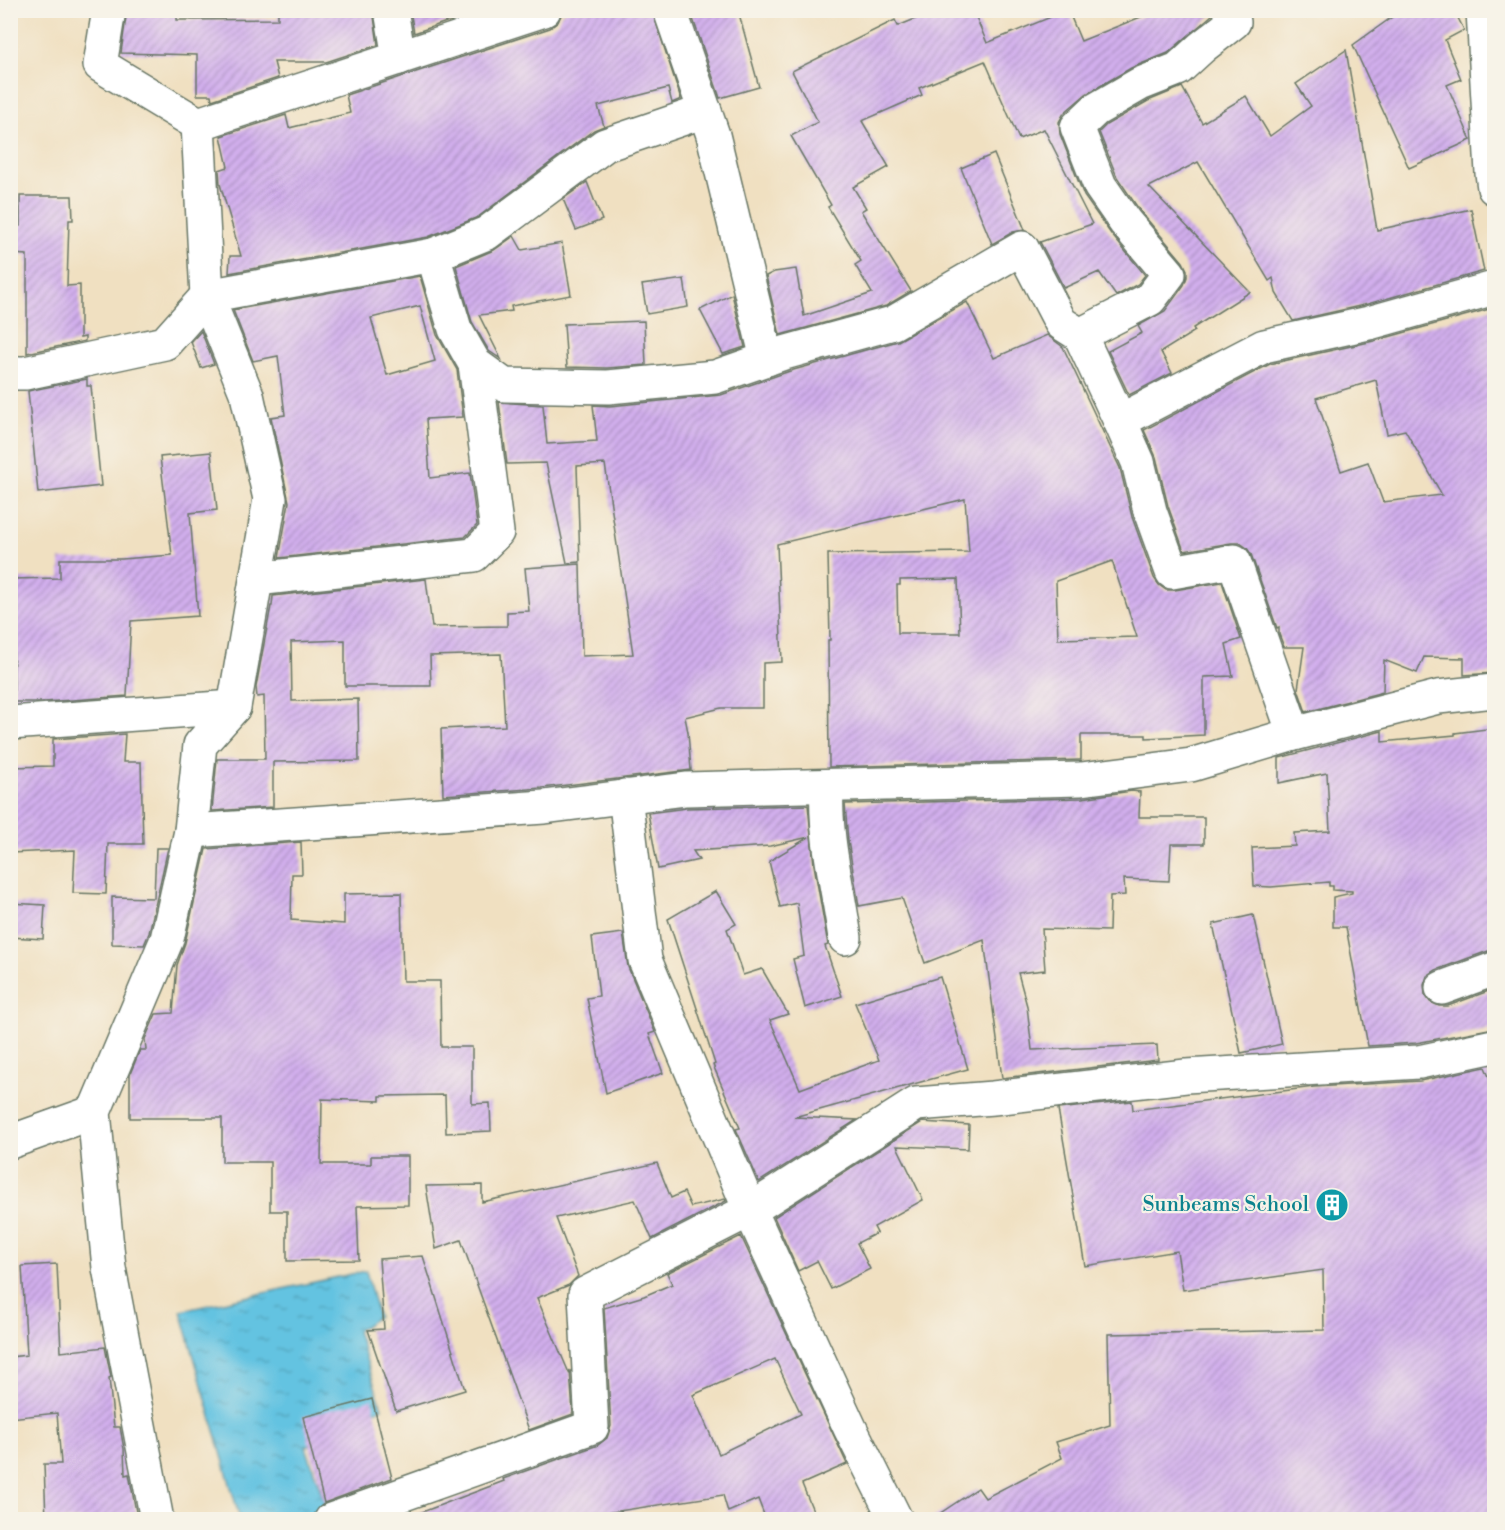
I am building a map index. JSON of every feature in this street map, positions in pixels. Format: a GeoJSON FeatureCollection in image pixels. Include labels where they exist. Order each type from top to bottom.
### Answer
{"type":"FeatureCollection","features":[{"type":"Feature","properties":{"kind":"street"},"geometry":{"type":"LineString","coordinates":[[110,10],[100,65],[198,124],[544,10]]}},
{"type":"Feature","properties":{"kind":"street"},"geometry":{"type":"LineString","coordinates":[[391,10],[399,58]]}},
{"type":"Feature","properties":{"kind":"street"},"geometry":{"type":"LineString","coordinates":[[669,10],[714,135],[767,359]]}},
{"type":"Feature","properties":{"kind":"street"},"geometry":{"type":"LineString","coordinates":[[1080,335],[1150,298],[1169,274],[1125,222],[1100,186],[1077,127],[1095,110],[1140,84],[1178,69],[1234,22],[1230,10]]}},
{"type":"Feature","properties":{"kind":"street"},"geometry":{"type":"LineString","coordinates":[[1483,10],[1494,188]]}},
{"type":"Feature","properties":{"kind":"street"},"geometry":{"type":"LineString","coordinates":[[10,373],[25,373],[165,343],[207,296],[433,255],[487,233],[605,144],[705,111]]}},
{"type":"Feature","properties":{"kind":"street"},"geometry":{"type":"LineString","coordinates":[[150,1517],[109,1268],[94,1112],[167,939],[191,831],[200,746],[234,706],[270,499],[248,395],[207,296],[198,124]]}},
{"type":"Feature","properties":{"kind":"street"},"geometry":{"type":"LineString","coordinates":[[475,364],[504,385],[608,387],[715,377],[767,359],[893,323],[1022,248],[1061,323],[1080,335],[1120,421],[1138,462],[1149,511],[1172,572],[1234,561],[1294,734]]}},
{"type":"Feature","properties":{"kind":"street"},"geometry":{"type":"LineString","coordinates":[[256,579],[474,555],[497,532],[475,364],[455,329],[433,255]]}},
{"type":"Feature","properties":{"kind":"street"},"geometry":{"type":"LineString","coordinates":[[1120,421],[1264,346],[1369,323],[1494,288]]}},
{"type":"Feature","properties":{"kind":"street"},"geometry":{"type":"LineString","coordinates":[[191,831],[544,807],[686,789],[1092,777],[1191,765],[1294,734],[1438,697],[1494,691]]}},
{"type":"Feature","properties":{"kind":"street"},"geometry":{"type":"LineString","coordinates":[[10,723],[234,706]]}},
{"type":"Feature","properties":{"kind":"street"},"geometry":{"type":"LineString","coordinates":[[827,786],[826,812],[830,856],[845,938]]}},
{"type":"Feature","properties":{"kind":"street"},"geometry":{"type":"LineString","coordinates":[[625,796],[645,960],[750,1210],[850,1428],[896,1520]]}},
{"type":"Feature","properties":{"kind":"street"},"geometry":{"type":"LineString","coordinates":[[1442,988],[1494,969]]}},
{"type":"Feature","properties":{"kind":"street"},"geometry":{"type":"LineString","coordinates":[[332,1520],[592,1427],[585,1294],[750,1210],[916,1104],[993,1098],[1186,1076],[1419,1062],[1494,1046]]}},
{"type":"Feature","properties":{"kind":"street"},"geometry":{"type":"LineString","coordinates":[[10,1142],[94,1112]]}},
{"type":"Feature","properties":{"kind":"water"},"geometry":{"type":"Polygon","coordinates":[[[366,1271],[378,1317],[357,1331],[382,1408],[361,1416],[359,1429],[306,1447],[330,1519],[240,1519],[181,1311],[366,1271]]]}},
{"type":"Feature","properties":{"kind":"building"},"geometry":{"type":"Polygon","coordinates":[[[127,10],[177,10],[177,20],[278,19],[278,10],[373,10],[378,45],[326,62],[274,62],[278,78],[212,100],[211,95],[197,95],[197,55],[121,53],[127,10]]]}},
{"type":"Feature","properties":{"kind":"building"},"geometry":{"type":"Polygon","coordinates":[[[410,10],[463,10],[464,16],[414,33],[410,10]]]}},
{"type":"Feature","properties":{"kind":"building"},"geometry":{"type":"Polygon","coordinates":[[[570,10],[652,10],[681,99],[672,103],[668,88],[598,106],[604,126],[594,130],[478,217],[428,237],[229,273],[230,256],[241,256],[220,184],[219,170],[228,167],[221,136],[286,115],[289,128],[350,113],[346,95],[550,28],[558,22],[562,13],[570,10]]]}},
{"type":"Feature","properties":{"kind":"building"},"geometry":{"type":"Polygon","coordinates":[[[690,10],[738,10],[759,87],[720,98],[690,10]]]}},
{"type":"Feature","properties":{"kind":"building"},"geometry":{"type":"Polygon","coordinates":[[[937,10],[973,10],[987,43],[1068,10],[1081,41],[1158,10],[1212,10],[1212,15],[1168,53],[1131,68],[1086,94],[1064,113],[1059,122],[1060,134],[1084,196],[1111,234],[1145,275],[1138,284],[1116,296],[1099,272],[1064,288],[1040,242],[1092,224],[1044,129],[1019,139],[985,61],[919,88],[922,95],[862,121],[889,167],[853,187],[866,208],[861,211],[911,291],[886,306],[780,335],[766,276],[774,272],[796,269],[804,316],[872,293],[855,265],[861,261],[828,207],[831,205],[791,136],[818,122],[792,71],[895,20],[898,26],[937,10]]]}},
{"type":"Feature","properties":{"kind":"building"},"geometry":{"type":"Polygon","coordinates":[[[1402,10],[1454,10],[1464,30],[1445,40],[1461,79],[1447,85],[1471,140],[1409,168],[1353,45],[1402,10]]]}},
{"type":"Feature","properties":{"kind":"building"},"geometry":{"type":"Polygon","coordinates":[[[1346,50],[1377,230],[1471,209],[1484,271],[1364,305],[1293,321],[1276,293],[1273,278],[1269,281],[1198,162],[1149,187],[1250,292],[1193,328],[1195,331],[1161,352],[1172,373],[1129,395],[1108,351],[1142,333],[1138,326],[1165,311],[1184,285],[1187,270],[1183,262],[1140,211],[1117,177],[1099,132],[1106,125],[1148,101],[1182,87],[1202,123],[1246,96],[1270,136],[1311,106],[1296,84],[1346,50]]]}},
{"type":"Feature","properties":{"kind":"building"},"geometry":{"type":"Polygon","coordinates":[[[994,154],[1025,230],[1013,232],[992,244],[961,168],[994,154]]]}},
{"type":"Feature","properties":{"kind":"building"},"geometry":{"type":"Polygon","coordinates":[[[587,182],[602,220],[576,230],[563,199],[587,182]]]}},
{"type":"Feature","properties":{"kind":"building"},"geometry":{"type":"Polygon","coordinates":[[[20,196],[72,196],[73,220],[69,220],[67,286],[80,285],[80,338],[85,337],[85,341],[27,353],[27,255],[12,254],[13,226],[20,226],[20,196]]]}},
{"type":"Feature","properties":{"kind":"building"},"geometry":{"type":"Polygon","coordinates":[[[514,236],[522,250],[562,243],[571,295],[511,306],[512,311],[479,315],[501,359],[489,351],[472,322],[456,266],[494,250],[514,236]]]}},
{"type":"Feature","properties":{"kind":"building"},"geometry":{"type":"Polygon","coordinates":[[[420,276],[437,335],[457,370],[463,417],[426,419],[430,478],[470,473],[477,525],[465,537],[279,558],[289,502],[271,417],[285,415],[278,356],[253,361],[233,310],[420,276]],[[420,306],[371,318],[387,375],[435,361],[420,306]]]}},
{"type":"Feature","properties":{"kind":"building"},"geometry":{"type":"Polygon","coordinates":[[[684,279],[688,307],[647,314],[642,285],[684,279]]]}},
{"type":"Feature","properties":{"kind":"building"},"geometry":{"type":"Polygon","coordinates":[[[732,294],[745,347],[723,354],[700,310],[732,294]]]}},
{"type":"Feature","properties":{"kind":"building"},"geometry":{"type":"Polygon","coordinates":[[[967,302],[994,358],[1047,335],[1063,347],[1120,468],[1132,517],[1154,578],[1166,590],[1222,582],[1241,639],[1226,644],[1233,676],[1204,677],[1204,735],[1146,738],[1146,735],[1081,735],[1081,760],[829,767],[828,554],[969,552],[965,499],[777,544],[782,662],[763,663],[763,708],[721,708],[685,717],[691,770],[542,788],[443,795],[441,729],[505,726],[501,654],[430,656],[431,686],[345,686],[345,640],[291,642],[292,701],[358,699],[359,761],[273,762],[273,807],[212,811],[217,759],[265,759],[264,696],[257,697],[256,687],[273,596],[426,579],[432,627],[507,626],[507,612],[529,611],[525,568],[580,564],[582,656],[633,654],[605,464],[577,466],[580,562],[567,563],[546,463],[507,464],[499,402],[543,405],[547,444],[597,441],[593,405],[610,406],[721,395],[790,371],[898,341],[967,302]],[[1112,561],[1056,581],[1058,639],[1137,637],[1112,561]],[[958,579],[900,580],[900,585],[897,585],[898,633],[960,633],[958,579]]]}},
{"type":"Feature","properties":{"kind":"building"},"geometry":{"type":"Polygon","coordinates":[[[1493,308],[1494,673],[1464,675],[1464,658],[1424,657],[1417,673],[1384,660],[1383,692],[1306,712],[1298,689],[1304,647],[1284,647],[1279,627],[1277,628],[1251,554],[1240,543],[1184,551],[1168,506],[1156,457],[1144,430],[1270,364],[1374,341],[1493,308]],[[1376,380],[1316,398],[1341,471],[1368,462],[1383,502],[1442,495],[1405,430],[1387,434],[1376,380]]]}},
{"type":"Feature","properties":{"kind":"building"},"geometry":{"type":"Polygon","coordinates":[[[644,321],[646,365],[607,368],[567,367],[564,324],[644,321]]]}},
{"type":"Feature","properties":{"kind":"building"},"geometry":{"type":"Polygon","coordinates":[[[201,331],[214,364],[201,368],[191,342],[201,331]]]}},
{"type":"Feature","properties":{"kind":"building"},"geometry":{"type":"Polygon","coordinates":[[[87,379],[87,386],[91,386],[101,486],[38,493],[28,391],[87,379]]]}},
{"type":"Feature","properties":{"kind":"building"},"geometry":{"type":"Polygon","coordinates":[[[211,452],[217,510],[190,513],[198,616],[131,621],[127,696],[14,702],[13,608],[10,608],[10,579],[60,578],[60,559],[122,559],[172,555],[160,457],[211,452]]]}},
{"type":"Feature","properties":{"kind":"building"},"geometry":{"type":"Polygon","coordinates":[[[1494,728],[1494,951],[1488,951],[1436,970],[1427,976],[1424,985],[1425,995],[1430,1002],[1439,1006],[1448,1006],[1494,989],[1494,1028],[1416,1043],[1368,1046],[1346,927],[1333,927],[1333,897],[1352,893],[1352,891],[1333,890],[1329,882],[1271,887],[1254,886],[1252,848],[1295,846],[1294,833],[1330,831],[1327,773],[1279,783],[1279,758],[1382,731],[1382,742],[1455,735],[1455,733],[1494,728]]]}},
{"type":"Feature","properties":{"kind":"building"},"geometry":{"type":"Polygon","coordinates":[[[125,734],[123,762],[141,762],[143,844],[108,844],[106,894],[73,893],[75,850],[10,853],[10,767],[53,766],[53,739],[125,734]]]}},
{"type":"Feature","properties":{"kind":"building"},"geometry":{"type":"Polygon","coordinates":[[[1132,791],[1140,792],[1139,817],[1204,817],[1204,844],[1171,844],[1169,881],[1124,879],[1125,895],[1110,896],[1109,931],[1042,929],[1045,970],[1018,973],[1027,1006],[1032,1050],[1157,1045],[1158,1060],[1002,1078],[984,940],[925,963],[902,898],[859,906],[848,841],[845,804],[1082,798],[1132,791]]]}},
{"type":"Feature","properties":{"kind":"building"},"geometry":{"type":"Polygon","coordinates":[[[808,805],[814,865],[828,945],[825,946],[842,996],[805,1008],[793,959],[804,956],[797,903],[780,907],[769,861],[809,837],[770,846],[693,851],[699,860],[658,869],[648,813],[687,808],[808,805]]]}},
{"type":"Feature","properties":{"kind":"building"},"geometry":{"type":"Polygon","coordinates":[[[301,842],[302,874],[292,874],[291,920],[344,924],[344,894],[401,893],[403,981],[440,981],[441,1047],[472,1047],[472,1104],[490,1103],[491,1131],[446,1133],[445,1095],[380,1096],[380,1101],[322,1099],[321,1164],[371,1164],[371,1156],[408,1156],[408,1205],[357,1206],[359,1260],[287,1261],[287,1211],[270,1211],[270,1162],[222,1162],[222,1118],[130,1118],[130,1074],[140,1050],[146,1050],[145,1039],[156,1014],[173,1013],[177,965],[185,943],[206,849],[301,842]]]}},
{"type":"Feature","properties":{"kind":"building"},"geometry":{"type":"Polygon","coordinates":[[[156,848],[168,848],[149,933],[144,945],[112,944],[112,897],[154,898],[156,848]]]}},
{"type":"Feature","properties":{"kind":"building"},"geometry":{"type":"Polygon","coordinates":[[[716,891],[736,924],[727,929],[743,975],[762,969],[788,1014],[770,1020],[800,1089],[879,1060],[855,1003],[940,977],[968,1069],[794,1117],[857,1120],[759,1182],[736,1129],[740,1128],[713,1065],[715,1064],[668,919],[716,891]]]}},
{"type":"Feature","properties":{"kind":"building"},"geometry":{"type":"Polygon","coordinates":[[[10,903],[45,905],[43,939],[10,937],[10,903]]]}},
{"type":"Feature","properties":{"kind":"building"},"geometry":{"type":"Polygon","coordinates":[[[1253,915],[1282,1044],[1241,1053],[1213,924],[1253,915]]]}},
{"type":"Feature","properties":{"kind":"building"},"geometry":{"type":"Polygon","coordinates":[[[623,933],[628,967],[655,1032],[649,1034],[663,1073],[606,1093],[587,998],[599,996],[592,937],[623,933]]]}},
{"type":"Feature","properties":{"kind":"building"},"geometry":{"type":"Polygon","coordinates":[[[1485,1067],[1494,1089],[1494,1520],[930,1520],[978,1488],[985,1498],[1062,1458],[1056,1442],[1110,1425],[1108,1334],[1324,1330],[1323,1270],[1183,1290],[1177,1251],[1085,1266],[1058,1109],[1132,1101],[1133,1110],[1314,1087],[1420,1081],[1485,1067]]]}},
{"type":"Feature","properties":{"kind":"building"},"geometry":{"type":"Polygon","coordinates":[[[922,1122],[969,1125],[968,1149],[897,1146],[923,1200],[874,1227],[877,1233],[857,1243],[870,1269],[831,1289],[817,1261],[798,1271],[774,1217],[922,1122]]]}},
{"type":"Feature","properties":{"kind":"building"},"geometry":{"type":"Polygon","coordinates":[[[657,1163],[671,1198],[684,1192],[691,1207],[725,1199],[726,1201],[652,1239],[635,1200],[556,1218],[578,1276],[569,1285],[537,1298],[569,1373],[570,1370],[573,1414],[529,1430],[461,1240],[436,1249],[426,1186],[482,1185],[482,1202],[657,1163]]]}},
{"type":"Feature","properties":{"kind":"building"},"geometry":{"type":"Polygon","coordinates":[[[741,1236],[847,1464],[802,1484],[817,1520],[766,1520],[758,1499],[728,1512],[723,1495],[560,1520],[409,1520],[409,1517],[504,1481],[503,1479],[598,1445],[607,1438],[611,1426],[604,1308],[644,1296],[672,1284],[667,1273],[741,1236]],[[775,1359],[693,1395],[719,1454],[801,1414],[775,1359]]]}},
{"type":"Feature","properties":{"kind":"building"},"geometry":{"type":"Polygon","coordinates":[[[423,1256],[465,1390],[396,1411],[368,1330],[384,1329],[379,1259],[423,1256]]]}},
{"type":"Feature","properties":{"kind":"building"},"geometry":{"type":"Polygon","coordinates":[[[57,1264],[61,1352],[105,1347],[111,1377],[109,1378],[114,1427],[120,1427],[125,1475],[129,1474],[137,1517],[129,1520],[46,1520],[44,1464],[61,1464],[57,1413],[10,1418],[10,1357],[27,1355],[22,1266],[57,1264]]]}},
{"type":"Feature","properties":{"kind":"building"},"geometry":{"type":"Polygon","coordinates":[[[372,1399],[392,1478],[324,1503],[303,1417],[372,1399]]]}},
{"type":"Feature","properties":{"kind":"place","name":"Sunbeams School"},"geometry":{"type":"Point","coordinates":[1332,1205]}}]}
